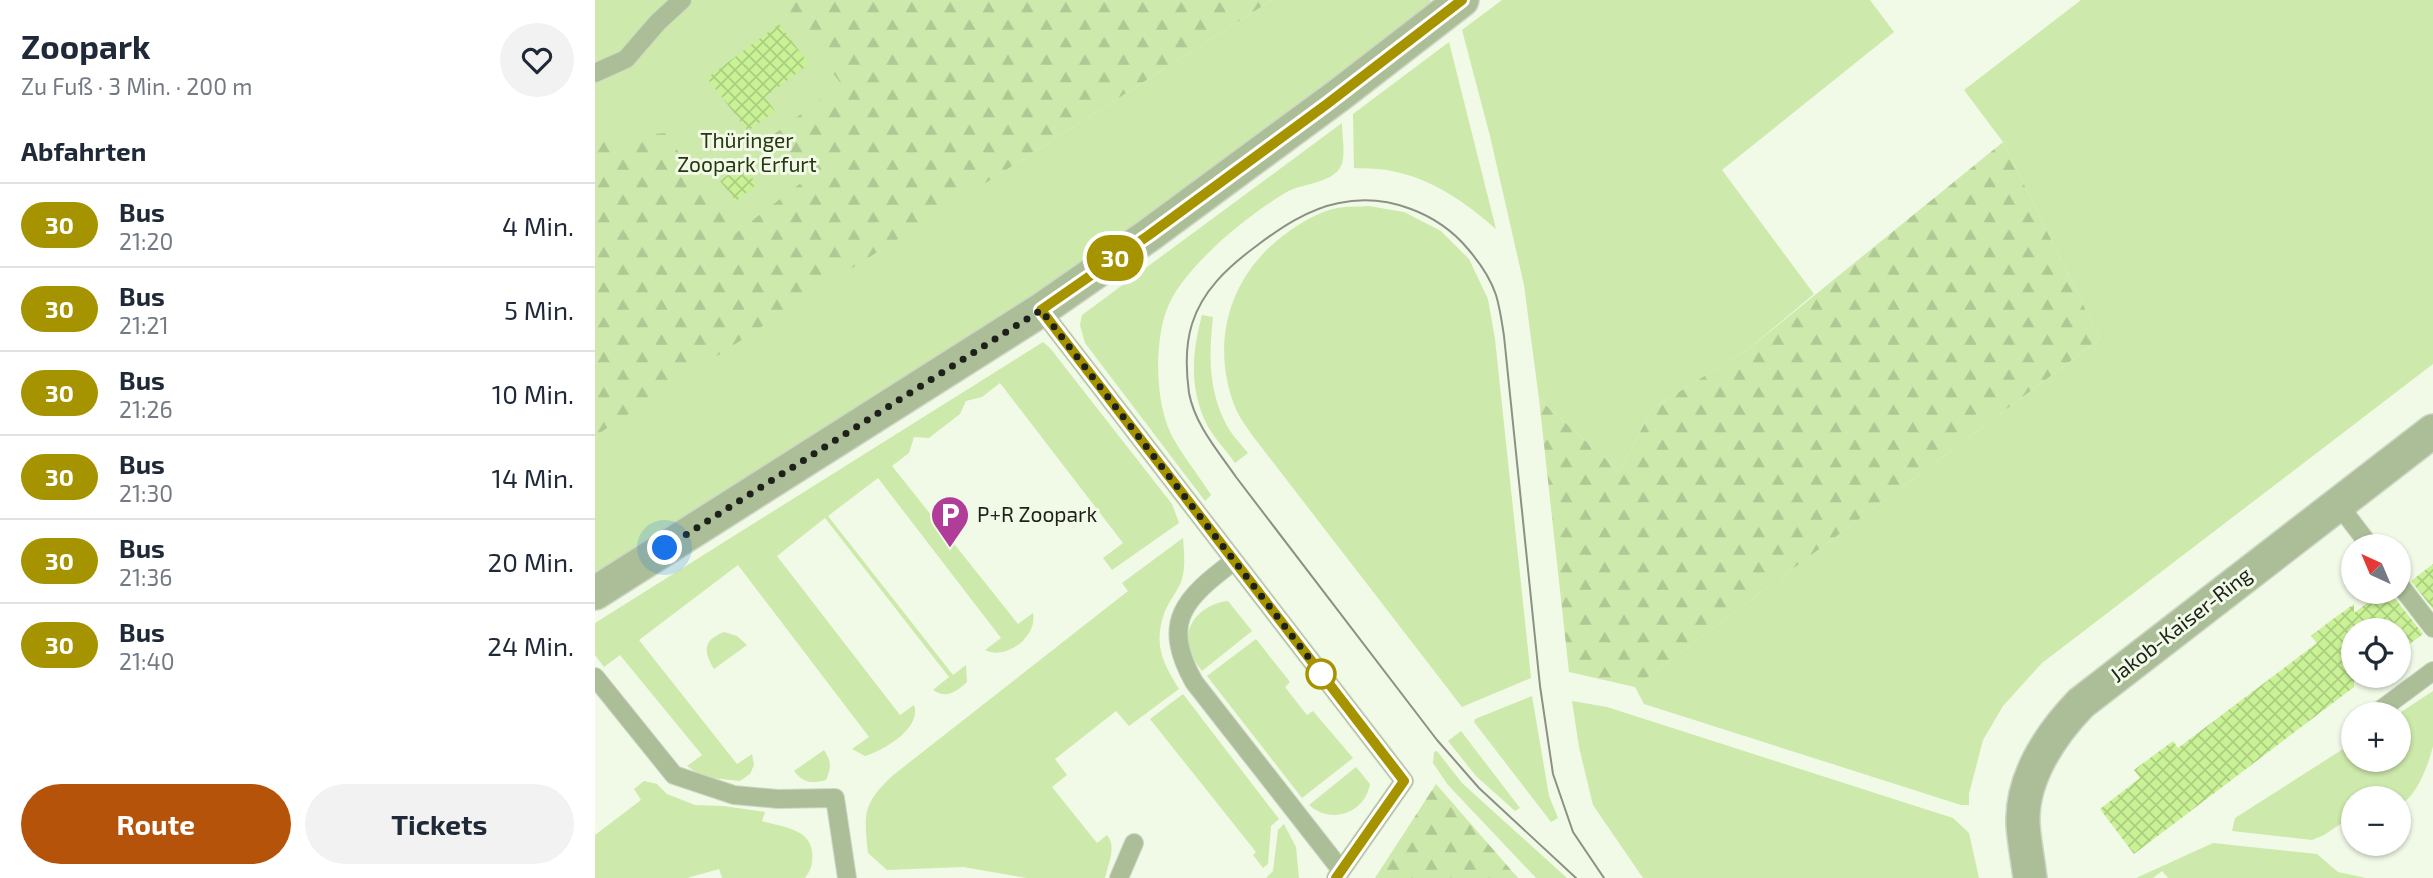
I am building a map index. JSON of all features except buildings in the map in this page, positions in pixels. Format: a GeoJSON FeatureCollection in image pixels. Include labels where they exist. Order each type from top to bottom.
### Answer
{"type":"FeatureCollection","features":[{"type":"Feature","properties":{"kind":"street"},"geometry":{"type":"LineString","coordinates":[[595,593],[1041,310],[1149,235],[1323,107],[1462,0]]}},
{"type":"Feature","properties":{"kind":"street","name":"Jakob-Kaiser-Ring"},"geometry":{"type":"LineString","coordinates":[[2030,878],[2023,821],[2025,798],[2043,750],[2059,725],[2081,703],[2433,430]]}},
{"type":"Feature","properties":{"kind":"lane"},"geometry":{"type":"LineString","coordinates":[[595,73],[626,60],[681,0]]}},
{"type":"Feature","properties":{"kind":"lane"},"geometry":{"type":"LineString","coordinates":[[1041,310],[1404,781],[1339,874],[1194,682],[1182,661],[1179,620],[1189,600],[1234,561]]}},
{"type":"Feature","properties":{"kind":"lane"},"geometry":{"type":"LineString","coordinates":[[2338,504],[2362,534]]}},
{"type":"Feature","properties":{"kind":"lane"},"geometry":{"type":"LineString","coordinates":[[2411,600],[2433,628]]}},
{"type":"Feature","properties":{"kind":"lane"},"geometry":{"type":"LineString","coordinates":[[2391,702],[2433,671]]}},
{"type":"Feature","properties":{"kind":"lane"},"geometry":{"type":"LineString","coordinates":[[595,677],[674,775],[734,795],[778,799],[835,798],[847,878]]}},
{"type":"Feature","properties":{"kind":"lane"},"geometry":{"type":"LineString","coordinates":[[1119,878],[1134,843]]}},
{"type":"Feature","properties":{"kind":"green space"},"geometry":{"type":"Polygon","coordinates":[[[595,0],[1198,0],[827,284],[1272,0],[1430,0],[1433,4],[1109,247],[595,576],[595,0]]]}},
{"type":"Feature","properties":{"kind":"green space","name":"Thüringer Zoopark Erfurt"},"geometry":{"type":"Polygon","coordinates":[[[780,0],[1272,0],[595,436],[595,139],[665,133],[736,233],[801,183],[769,138],[841,84],[780,0]]]}},
{"type":"Feature","properties":{"kind":"green space"},"geometry":{"type":"Polygon","coordinates":[[[1502,0],[1870,0],[1894,32],[1722,170],[1814,294],[1751,347],[1653,408],[1619,471],[1539,399],[1524,285],[1490,136],[1462,30],[1502,0]]]}},
{"type":"Feature","properties":{"kind":"green space"},"geometry":{"type":"Polygon","coordinates":[[[2081,0],[2433,0],[2433,364],[2042,663],[2003,706],[1983,740],[1969,794],[1969,805],[1961,805],[1644,704],[1635,687],[2100,339],[2003,142],[1964,90],[2081,0]]]}},
{"type":"Feature","properties":{"kind":"green space"},"geometry":{"type":"Polygon","coordinates":[[[1449,42],[1496,229],[1461,201],[1435,186],[1387,170],[1354,168],[1353,114],[1449,42]]]}},
{"type":"Feature","properties":{"kind":"green space"},"geometry":{"type":"Polygon","coordinates":[[[1342,123],[1343,157],[1337,172],[1324,180],[1285,193],[1237,227],[1191,271],[1170,302],[1165,315],[1158,364],[1164,414],[1176,444],[1211,495],[1205,501],[1085,343],[1080,325],[1082,315],[1342,123]]]}},
{"type":"Feature","properties":{"kind":"green space"},"geometry":{"type":"Polygon","coordinates":[[[2003,142],[2100,339],[1635,687],[1569,672],[1539,399],[1619,471],[1653,408],[1751,347],[2003,142]]]}},
{"type":"Feature","properties":{"kind":"green space"},"geometry":{"type":"Polygon","coordinates":[[[1369,206],[1404,212],[1441,231],[1469,259],[1488,299],[1495,339],[1531,678],[1462,707],[1252,435],[1237,411],[1228,383],[1224,359],[1225,335],[1238,291],[1250,270],[1284,235],[1309,218],[1337,208],[1369,206]]]}},
{"type":"Feature","properties":{"kind":"green space"},"geometry":{"type":"Polygon","coordinates":[[[1202,315],[1213,317],[1211,370],[1219,409],[1230,430],[1248,453],[1235,463],[1206,423],[1197,396],[1194,356],[1202,315]]]}},
{"type":"Feature","properties":{"kind":"green space"},"geometry":{"type":"Polygon","coordinates":[[[1043,342],[1172,504],[1179,523],[1112,570],[1103,558],[1123,543],[1000,383],[982,397],[966,401],[960,414],[929,438],[914,437],[909,453],[892,466],[1018,624],[1033,613],[1031,630],[1026,638],[1002,652],[985,650],[1001,638],[878,478],[828,516],[953,675],[966,665],[967,682],[947,694],[933,690],[949,677],[825,518],[777,556],[900,715],[914,705],[912,722],[900,737],[873,753],[865,756],[852,749],[869,737],[738,565],[639,640],[737,764],[752,754],[754,765],[750,774],[740,781],[703,777],[687,766],[702,755],[620,655],[604,667],[595,655],[595,623],[1043,342]]]}},
{"type":"Feature","properties":{"kind":"green space"},"geometry":{"type":"Polygon","coordinates":[[[1183,538],[1183,576],[1165,611],[1160,633],[1164,661],[1179,689],[1129,726],[1116,711],[1055,759],[1067,775],[1052,787],[1097,843],[1107,835],[1110,840],[1111,856],[1105,878],[1026,878],[963,867],[887,870],[868,853],[867,811],[875,795],[892,776],[1128,591],[1122,583],[1183,538]]]}},
{"type":"Feature","properties":{"kind":"green space"},"geometry":{"type":"Polygon","coordinates":[[[1228,601],[1252,631],[1202,671],[1188,646],[1189,629],[1198,615],[1212,605],[1228,601]]]}},
{"type":"Feature","properties":{"kind":"green space"},"geometry":{"type":"Polygon","coordinates":[[[724,632],[737,636],[747,645],[714,669],[707,647],[712,639],[724,632]]]}},
{"type":"Feature","properties":{"kind":"green space"},"geometry":{"type":"Polygon","coordinates":[[[1256,639],[1290,682],[1285,687],[1307,715],[1313,711],[1353,758],[1302,798],[1207,676],[1256,639]]]}},
{"type":"Feature","properties":{"kind":"green space"},"geometry":{"type":"Polygon","coordinates":[[[2433,691],[2433,746],[2421,780],[2411,796],[2411,786],[2341,786],[2341,824],[2312,840],[2232,831],[2235,818],[2341,750],[2341,772],[2411,772],[2411,705],[2433,691]]]}},
{"type":"Feature","properties":{"kind":"green space"},"geometry":{"type":"Polygon","coordinates":[[[1183,694],[1279,819],[1271,826],[1268,864],[1263,868],[1253,855],[1256,852],[1150,719],[1183,694]]]}},
{"type":"Feature","properties":{"kind":"green space"},"geometry":{"type":"Polygon","coordinates":[[[1532,696],[1549,796],[1558,818],[1551,822],[1474,722],[1475,719],[1532,696]]]}},
{"type":"Feature","properties":{"kind":"green space"},"geometry":{"type":"Polygon","coordinates":[[[1572,701],[1607,707],[1953,818],[1969,833],[1979,878],[1643,878],[1593,805],[1579,747],[1572,701]]]}},
{"type":"Feature","properties":{"kind":"green space"},"geometry":{"type":"Polygon","coordinates":[[[1461,731],[1520,808],[1515,811],[1476,776],[1448,741],[1461,731]]]}},
{"type":"Feature","properties":{"kind":"green space"},"geometry":{"type":"Polygon","coordinates":[[[824,750],[830,765],[826,780],[808,782],[794,771],[824,750]]]}},
{"type":"Feature","properties":{"kind":"green space"},"geometry":{"type":"Polygon","coordinates":[[[1437,751],[1462,783],[1567,878],[1536,878],[1448,785],[1433,763],[1434,752],[1437,751]]]}},
{"type":"Feature","properties":{"kind":"green space"},"geometry":{"type":"Polygon","coordinates":[[[1356,767],[1370,784],[1367,794],[1354,809],[1337,815],[1318,811],[1309,805],[1356,767]]]}},
{"type":"Feature","properties":{"kind":"green space"},"geometry":{"type":"Polygon","coordinates":[[[644,781],[657,784],[667,794],[695,805],[765,812],[762,821],[800,833],[810,843],[812,851],[812,862],[805,878],[722,878],[719,869],[687,878],[595,878],[595,835],[641,800],[634,789],[644,781]]]}},
{"type":"Feature","properties":{"kind":"green space"},"geometry":{"type":"Polygon","coordinates":[[[1436,784],[1518,878],[1375,878],[1436,784]]]}},
{"type":"Feature","properties":{"kind":"green space"},"geometry":{"type":"Polygon","coordinates":[[[1284,824],[1296,847],[1299,878],[1266,878],[1273,871],[1278,830],[1284,824]]]}},
{"type":"Feature","properties":{"kind":"green space"},"geometry":{"type":"Polygon","coordinates":[[[2213,843],[2317,854],[2338,872],[2366,878],[2168,878],[2162,871],[2153,878],[2136,878],[2213,843]]]}},
{"type":"Feature","properties":{"kind":"tram line"},"geometry":{"type":"LineString","coordinates":[[1576,878],[1479,788],[1437,740],[1236,477],[1196,416],[1189,393],[1187,350],[1192,324],[1202,301],[1226,271],[1245,255],[1284,226],[1316,210],[1339,203],[1375,201],[1393,204],[1427,216],[1456,236],[1484,270],[1494,288],[1504,336],[1540,686],[1553,774],[1573,832],[1604,878]]}},
{"type":"Feature","properties":{"kind":"bus line","name":"30"},"geometry":{"type":"LineString","coordinates":[[1336,878],[1404,781],[1041,310],[1149,235],[1327,104],[1462,0]]}},
{"type":"Feature","properties":{"kind":"place","name":"P+R Zoopark"},"geometry":{"type":"Point","coordinates":[950,549]}},
{"type":"Feature","properties":{"kind":"route"},"geometry":{"type":"LineString","coordinates":[[665,548],[1041,310],[1323,676],[1321,674]]}}]}
